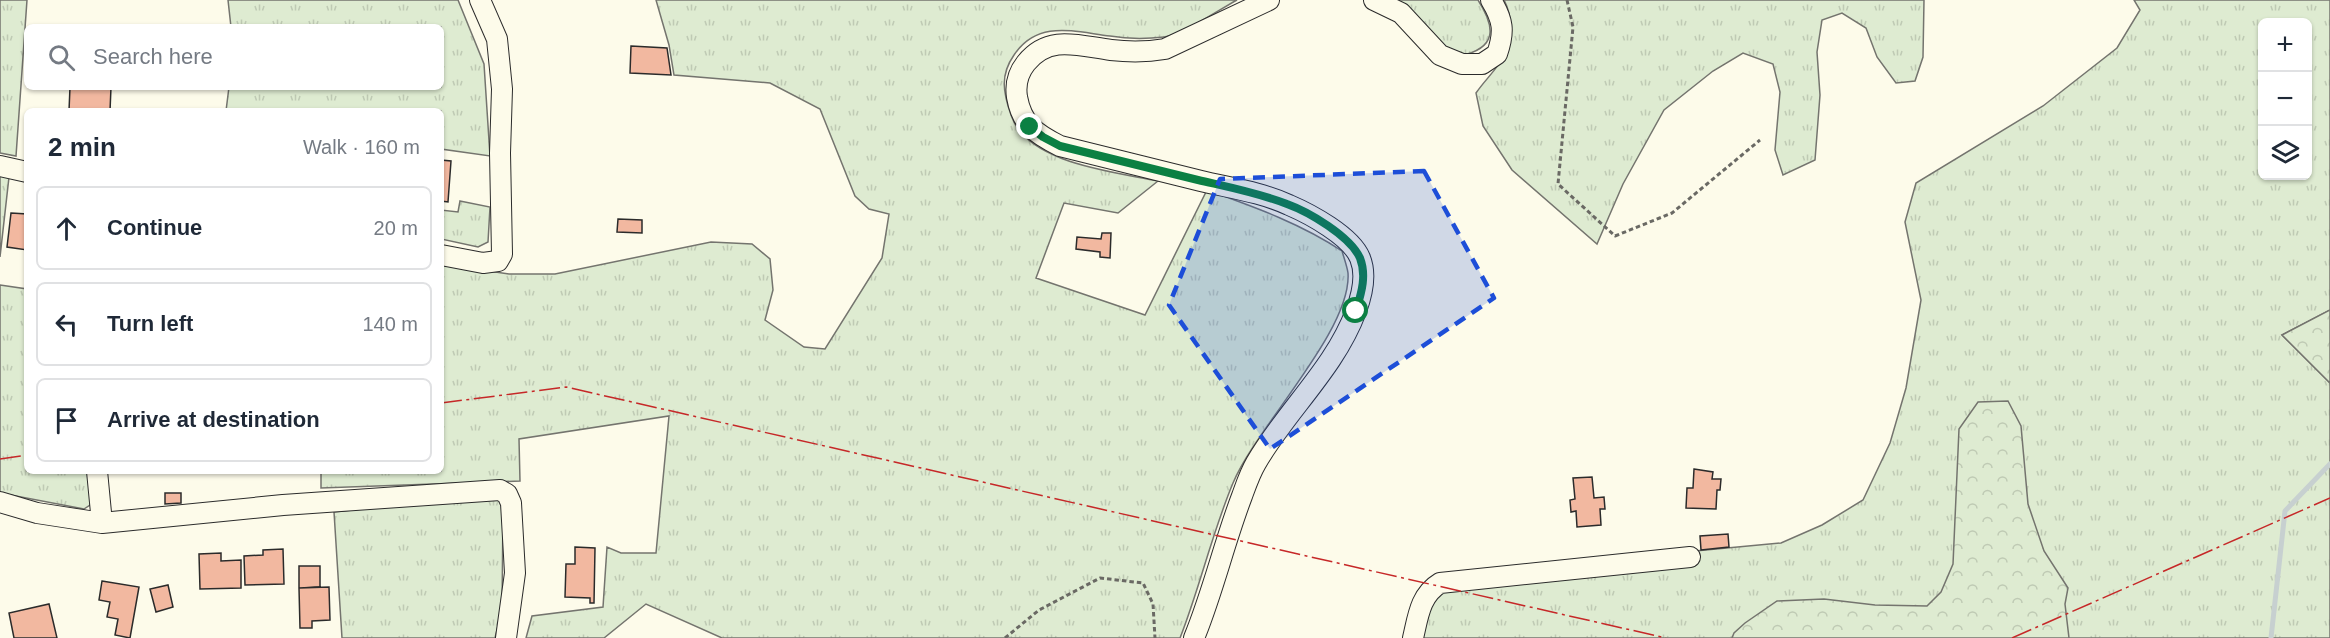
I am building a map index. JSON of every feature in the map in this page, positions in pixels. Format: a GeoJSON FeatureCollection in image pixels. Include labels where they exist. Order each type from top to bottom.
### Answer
{"type":"FeatureCollection","features":[{"type":"Feature","properties":{"kind":"street"},"geometry":{"type":"LineString","coordinates":[[444,256],[483,264],[498,261],[502,254],[500,153],[502,89],[496,39],[480,0]]}},
{"type":"Feature","properties":{"kind":"street"},"geometry":{"type":"LineString","coordinates":[[1194,638],[1206,609],[1228,532],[1255,463],[1342,342],[1356,311],[1363,286],[1364,270],[1353,247],[1320,221],[1288,204],[1253,193],[1060,146],[1030,127],[1020,111],[1016,89],[1019,71],[1034,53],[1053,45],[1077,44],[1109,50],[1147,52],[1165,49],[1269,0]]}},
{"type":"Feature","properties":{"kind":"street"},"geometry":{"type":"LineString","coordinates":[[1374,0],[1401,13],[1440,55],[1462,64],[1482,64],[1497,54],[1502,39],[1501,16],[1491,0]]}},
{"type":"Feature","properties":{"kind":"street"},"geometry":{"type":"LineString","coordinates":[[0,166],[24,171]]}},
{"type":"Feature","properties":{"kind":"street"},"geometry":{"type":"LineString","coordinates":[[97,474],[102,523]]}},
{"type":"Feature","properties":{"kind":"street"},"geometry":{"type":"LineString","coordinates":[[0,502],[37,513],[102,523],[283,505],[500,490],[507,494],[511,503],[515,573],[506,638]]}},
{"type":"Feature","properties":{"kind":"street"},"geometry":{"type":"LineString","coordinates":[[1413,638],[1423,598],[1440,583],[1690,557]]}},
{"type":"Feature","properties":{"kind":"path"},"geometry":{"type":"LineString","coordinates":[[1567,0],[1573,27],[1558,184],[1615,236],[1672,213],[1760,140]]}},
{"type":"Feature","properties":{"kind":"path"},"geometry":{"type":"LineString","coordinates":[[1005,638],[1039,610],[1100,578],[1143,583],[1153,604],[1155,638]]}},
{"type":"Feature","properties":{"kind":"highlighted area"},"geometry":{"type":"Polygon","coordinates":[[[1424,171],[1494,298],[1270,449],[1169,305],[1220,179],[1424,171]]]}},
{"type":"Feature","properties":{"kind":"green space"},"geometry":{"type":"Polygon","coordinates":[[[0,0],[27,0],[16,156],[0,153],[0,0]]]}},
{"type":"Feature","properties":{"kind":"green space"},"geometry":{"type":"Polygon","coordinates":[[[228,0],[458,0],[484,64],[490,156],[444,149],[444,108],[226,108],[229,90],[444,90],[444,24],[231,24],[228,0]]]}},
{"type":"Feature","properties":{"kind":"green space"},"geometry":{"type":"Polygon","coordinates":[[[656,0],[1237,0],[1191,27],[1164,37],[1130,38],[1058,30],[1034,36],[1014,55],[1006,70],[1004,84],[1011,115],[1020,132],[1035,145],[1075,163],[1158,181],[1118,213],[1064,203],[1036,278],[1145,315],[1207,190],[1293,224],[1342,251],[1348,273],[1345,296],[1335,322],[1320,349],[1245,460],[1233,483],[1180,638],[722,638],[646,604],[604,638],[526,638],[532,616],[603,607],[607,547],[621,553],[656,553],[669,416],[519,439],[520,481],[321,488],[321,474],[444,474],[444,264],[509,274],[555,274],[711,242],[752,244],[770,259],[773,290],[765,320],[804,347],[825,349],[882,258],[889,214],[869,209],[855,196],[820,109],[770,83],[674,75],[669,45],[656,0]]]}},
{"type":"Feature","properties":{"kind":"green space"},"geometry":{"type":"Polygon","coordinates":[[[1394,0],[1478,0],[1488,19],[1490,36],[1481,48],[1460,56],[1445,47],[1394,0]]]}},
{"type":"Feature","properties":{"kind":"green space"},"geometry":{"type":"Polygon","coordinates":[[[1504,0],[1924,0],[1923,57],[1915,81],[1896,83],[1877,57],[1866,28],[1842,13],[1822,20],[1817,52],[1820,95],[1815,160],[1783,175],[1775,150],[1780,92],[1773,64],[1743,53],[1713,71],[1664,110],[1623,184],[1597,244],[1512,170],[1483,126],[1476,93],[1502,60],[1510,42],[1510,20],[1504,0]]]}},
{"type":"Feature","properties":{"kind":"green space"},"geometry":{"type":"Polygon","coordinates":[[[2134,0],[2330,0],[2330,310],[2282,335],[2330,383],[2330,638],[1417,638],[1435,591],[1695,551],[1781,543],[1822,525],[1863,500],[1890,443],[1906,388],[1921,300],[1905,222],[1916,183],[2043,106],[2117,48],[2140,10],[2134,0]]]}},
{"type":"Feature","properties":{"kind":"green space"},"geometry":{"type":"Polygon","coordinates":[[[0,175],[9,177],[0,257],[0,175]]]}},
{"type":"Feature","properties":{"kind":"green space"},"geometry":{"type":"Polygon","coordinates":[[[460,201],[490,207],[488,242],[478,247],[444,240],[444,210],[458,212],[460,201]]]}},
{"type":"Feature","properties":{"kind":"green space"},"geometry":{"type":"Polygon","coordinates":[[[0,285],[24,289],[24,474],[90,474],[92,495],[90,505],[84,509],[0,493],[0,285]]]}},
{"type":"Feature","properties":{"kind":"green space"},"geometry":{"type":"Polygon","coordinates":[[[2330,310],[2330,383],[2282,335],[2330,310]]]}},
{"type":"Feature","properties":{"kind":"green space"},"geometry":{"type":"Polygon","coordinates":[[[2008,401],[2021,426],[2028,504],[2044,551],[2068,588],[2065,604],[2069,638],[1732,638],[1745,623],[1777,601],[1824,599],[1875,605],[1927,606],[1941,592],[1953,564],[1959,429],[1978,402],[2008,401]]]}},
{"type":"Feature","properties":{"kind":"green space"},"geometry":{"type":"Polygon","coordinates":[[[491,495],[499,499],[503,509],[502,610],[495,638],[342,638],[334,512],[491,495]]]}},
{"type":"Feature","properties":{"kind":"building"},"geometry":{"type":"Polygon","coordinates":[[[631,46],[667,48],[671,75],[630,73],[631,46]]]}},
{"type":"Feature","properties":{"kind":"building"},"geometry":{"type":"Polygon","coordinates":[[[70,90],[111,90],[110,108],[69,108],[70,90]]]}},
{"type":"Feature","properties":{"kind":"building"},"geometry":{"type":"Polygon","coordinates":[[[444,160],[451,161],[448,202],[444,201],[444,160]]]}},
{"type":"Feature","properties":{"kind":"building"},"geometry":{"type":"Polygon","coordinates":[[[11,213],[24,214],[24,250],[7,247],[11,213]]]}},
{"type":"Feature","properties":{"kind":"building"},"geometry":{"type":"Polygon","coordinates":[[[618,219],[642,220],[642,233],[617,232],[618,219]]]}},
{"type":"Feature","properties":{"kind":"building"},"geometry":{"type":"Polygon","coordinates":[[[1102,233],[1111,233],[1110,258],[1100,257],[1100,252],[1076,249],[1077,237],[1101,239],[1102,233]]]}},
{"type":"Feature","properties":{"kind":"building"},"geometry":{"type":"Polygon","coordinates":[[[1694,469],[1713,472],[1712,479],[1721,479],[1720,490],[1717,490],[1716,509],[1686,508],[1687,488],[1693,488],[1694,469]]]}},
{"type":"Feature","properties":{"kind":"building"},"geometry":{"type":"Polygon","coordinates":[[[1592,477],[1594,498],[1604,497],[1605,509],[1600,509],[1601,525],[1577,527],[1576,511],[1571,512],[1570,500],[1575,499],[1573,478],[1592,477]]]}},
{"type":"Feature","properties":{"kind":"building"},"geometry":{"type":"Polygon","coordinates":[[[165,493],[181,493],[181,503],[165,504],[165,493]]]}},
{"type":"Feature","properties":{"kind":"building"},"geometry":{"type":"Polygon","coordinates":[[[1728,534],[1729,547],[1701,550],[1700,536],[1728,534]]]}},
{"type":"Feature","properties":{"kind":"building"},"geometry":{"type":"Polygon","coordinates":[[[575,547],[595,548],[594,603],[590,603],[590,598],[565,597],[566,564],[575,564],[575,547]]]}},
{"type":"Feature","properties":{"kind":"building"},"geometry":{"type":"Polygon","coordinates":[[[283,549],[284,584],[245,585],[244,556],[263,555],[263,550],[283,549]]]}},
{"type":"Feature","properties":{"kind":"building"},"geometry":{"type":"Polygon","coordinates":[[[221,553],[221,561],[241,560],[241,588],[200,589],[199,554],[221,553]]]}},
{"type":"Feature","properties":{"kind":"building"},"geometry":{"type":"Polygon","coordinates":[[[299,566],[320,566],[320,587],[299,588],[299,566]]]}},
{"type":"Feature","properties":{"kind":"building"},"geometry":{"type":"Polygon","coordinates":[[[102,581],[139,587],[130,638],[115,635],[118,619],[107,617],[110,602],[99,600],[102,581]]]}},
{"type":"Feature","properties":{"kind":"building"},"geometry":{"type":"Polygon","coordinates":[[[168,585],[173,607],[156,612],[150,589],[168,585]]]}},
{"type":"Feature","properties":{"kind":"building"},"geometry":{"type":"Polygon","coordinates":[[[329,587],[330,620],[312,621],[312,628],[300,628],[299,588],[329,587]]]}},
{"type":"Feature","properties":{"kind":"building"},"geometry":{"type":"Polygon","coordinates":[[[49,604],[57,638],[14,638],[9,613],[49,604]]]}},
{"type":"Feature","properties":{"kind":"waterway"},"geometry":{"type":"LineString","coordinates":[[2271,638],[2285,511],[2330,464]]}},
{"type":"Feature","properties":{"kind":"power"},"geometry":{"type":"LineString","coordinates":[[444,403],[566,387],[1666,638]]}},
{"type":"Feature","properties":{"kind":"power"},"geometry":{"type":"LineString","coordinates":[[0,459],[24,455]]}},
{"type":"Feature","properties":{"kind":"power"},"geometry":{"type":"LineString","coordinates":[[2012,638],[2330,498]]}},
{"type":"Feature","properties":{"kind":"route"},"geometry":{"type":"LineString","coordinates":[[1030,127],[1060,146],[1253,193],[1288,204],[1320,221],[1344,238],[1359,257],[1364,270],[1363,286],[1356,311]]}}]}
